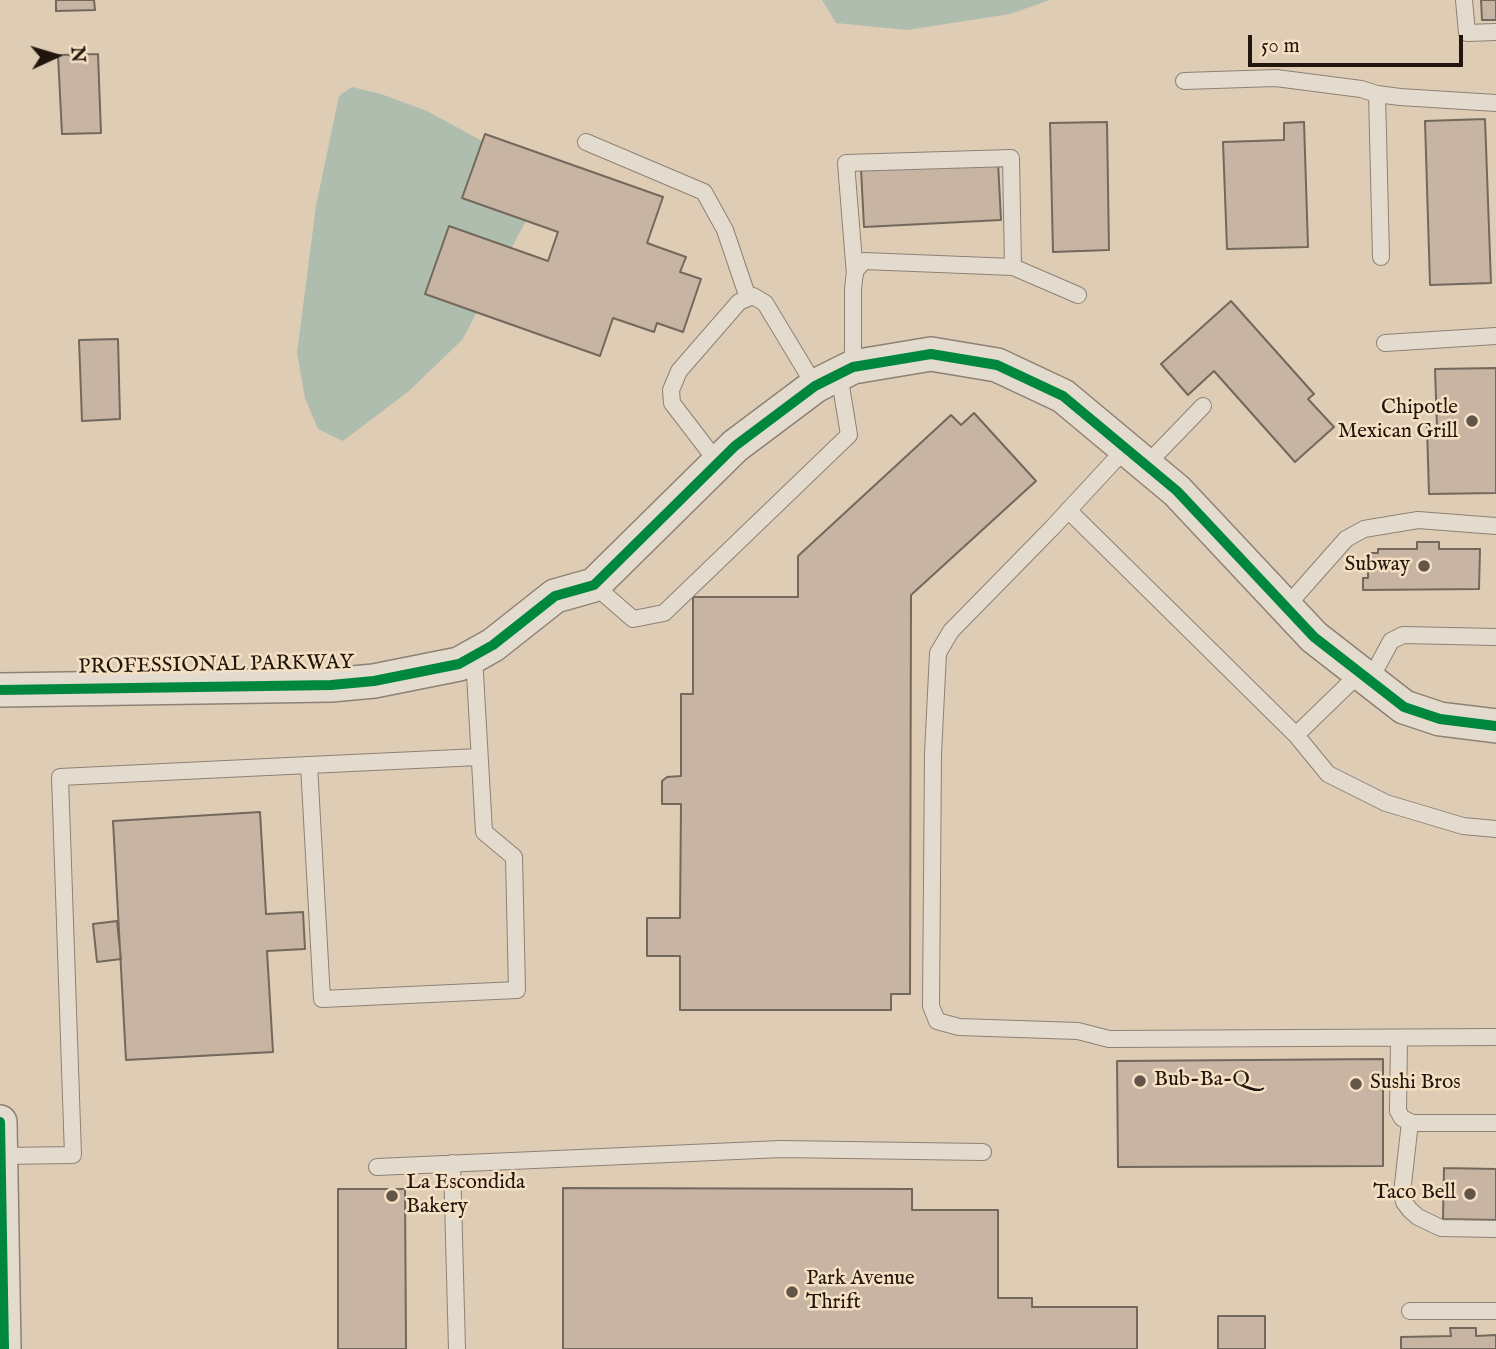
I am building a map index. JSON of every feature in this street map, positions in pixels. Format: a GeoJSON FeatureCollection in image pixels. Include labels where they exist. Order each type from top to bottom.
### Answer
{"type":"FeatureCollection","features":[{"type":"Feature","properties":{"kind":"street","name":"PROFESSIONAL PARKWAY"},"geometry":{"type":"LineString","coordinates":[[0,690],[288,688],[374,681],[459,664],[493,645],[555,596],[594,585],[735,446],[836,375],[931,355],[997,365],[1063,396],[1177,491],[1314,637],[1404,707],[1440,719],[1496,726]]}},
{"type":"Feature","properties":{"kind":"street"},"geometry":{"type":"LineString","coordinates":[[0,1122],[4,1349]]}},
{"type":"Feature","properties":{"kind":"lane"},"geometry":{"type":"LineString","coordinates":[[1464,0],[1466,33],[1496,33]]}},
{"type":"Feature","properties":{"kind":"lane"},"geometry":{"type":"LineString","coordinates":[[1184,80],[1276,78],[1361,89],[1377,94],[1496,103]]}},
{"type":"Feature","properties":{"kind":"lane"},"geometry":{"type":"LineString","coordinates":[[1377,94],[1381,257]]}},
{"type":"Feature","properties":{"kind":"lane"},"geometry":{"type":"LineString","coordinates":[[586,142],[704,192],[725,230],[748,298]]}},
{"type":"Feature","properties":{"kind":"lane"},"geometry":{"type":"LineString","coordinates":[[594,585],[633,619],[664,613],[849,435],[836,375],[855,275],[846,163],[1011,158],[1013,267]]}},
{"type":"Feature","properties":{"kind":"lane"},"geometry":{"type":"LineString","coordinates":[[855,275],[864,261],[1013,267],[1078,295]]}},
{"type":"Feature","properties":{"kind":"lane"},"geometry":{"type":"LineString","coordinates":[[718,463],[672,402],[671,390],[679,371],[739,302],[753,296],[765,303],[836,375]]}},
{"type":"Feature","properties":{"kind":"lane"},"geometry":{"type":"LineString","coordinates":[[1385,343],[1496,336]]}},
{"type":"Feature","properties":{"kind":"lane"},"geometry":{"type":"LineString","coordinates":[[1203,406],[1069,510],[950,631],[938,653],[933,754],[931,981],[931,1006],[937,1021],[958,1027],[1078,1031],[1109,1039],[1496,1037]]}},
{"type":"Feature","properties":{"kind":"lane"},"geometry":{"type":"LineString","coordinates":[[1069,510],[1296,736],[1328,774],[1386,803],[1463,826],[1496,829]]}},
{"type":"Feature","properties":{"kind":"lane"},"geometry":{"type":"LineString","coordinates":[[1286,607],[1346,539],[1364,529],[1418,520],[1496,526]]}},
{"type":"Feature","properties":{"kind":"lane"},"geometry":{"type":"LineString","coordinates":[[1296,736],[1365,677],[1391,641],[1403,635],[1496,637]]}},
{"type":"Feature","properties":{"kind":"lane"},"geometry":{"type":"LineString","coordinates":[[309,765],[322,999],[517,990],[514,857],[484,832],[474,656]]}},
{"type":"Feature","properties":{"kind":"lane"},"geometry":{"type":"LineString","coordinates":[[1,1156],[73,1155],[60,777],[479,757]]}},
{"type":"Feature","properties":{"kind":"lane"},"geometry":{"type":"LineString","coordinates":[[1399,1038],[1398,1111],[1402,1118],[1410,1122],[1496,1123]]}},
{"type":"Feature","properties":{"kind":"lane"},"geometry":{"type":"LineString","coordinates":[[1410,1122],[1402,1193],[1410,1210],[1441,1228],[1496,1229]]}},
{"type":"Feature","properties":{"kind":"lane"},"geometry":{"type":"LineString","coordinates":[[377,1167],[781,1149],[983,1152]]}},
{"type":"Feature","properties":{"kind":"lane"},"geometry":{"type":"LineString","coordinates":[[452,1163],[457,1349]]}},
{"type":"Feature","properties":{"kind":"lane"},"geometry":{"type":"LineString","coordinates":[[1410,1311],[1496,1311]]}},
{"type":"Feature","properties":{"kind":"shaded area"},"geometry":{"type":"Polygon","coordinates":[[[822,0],[1050,0],[1010,14],[907,30],[836,23],[822,0]]]}},
{"type":"Feature","properties":{"kind":"shaded area"},"geometry":{"type":"Polygon","coordinates":[[[352,87],[381,94],[427,111],[484,142],[527,219],[462,340],[409,391],[343,441],[318,429],[305,398],[297,353],[316,206],[339,96],[352,87]]]}},
{"type":"Feature","properties":{"kind":"building"},"geometry":{"type":"Polygon","coordinates":[[[56,0],[94,0],[95,10],[56,11],[56,0]]]}},
{"type":"Feature","properties":{"kind":"building"},"geometry":{"type":"Polygon","coordinates":[[[1481,0],[1496,0],[1496,20],[1482,20],[1481,0]]]}},
{"type":"Feature","properties":{"kind":"building"},"geometry":{"type":"Polygon","coordinates":[[[98,54],[101,133],[62,134],[58,55],[98,54]]]}},
{"type":"Feature","properties":{"kind":"building"},"geometry":{"type":"Polygon","coordinates":[[[1485,119],[1491,283],[1430,285],[1425,121],[1485,119]]]}},
{"type":"Feature","properties":{"kind":"building"},"geometry":{"type":"Polygon","coordinates":[[[1107,122],[1109,250],[1053,252],[1050,123],[1107,122]]]}},
{"type":"Feature","properties":{"kind":"building"},"geometry":{"type":"Polygon","coordinates":[[[1304,122],[1308,247],[1227,249],[1223,142],[1284,140],[1284,123],[1304,122]]]}},
{"type":"Feature","properties":{"kind":"building"},"geometry":{"type":"Polygon","coordinates":[[[485,134],[663,197],[647,243],[686,257],[680,272],[701,279],[683,332],[657,323],[654,332],[613,318],[600,356],[425,294],[449,226],[548,261],[558,232],[462,198],[485,134]]]}},
{"type":"Feature","properties":{"kind":"building"},"geometry":{"type":"Polygon","coordinates":[[[998,162],[1001,220],[864,227],[861,169],[998,162]]]}},
{"type":"Feature","properties":{"kind":"building"},"geometry":{"type":"Polygon","coordinates":[[[1231,301],[1314,394],[1308,399],[1334,427],[1295,462],[1214,371],[1188,395],[1161,364],[1231,301]]]}},
{"type":"Feature","properties":{"kind":"building"},"geometry":{"type":"Polygon","coordinates":[[[118,339],[120,419],[82,421],[79,340],[118,339]]]}},
{"type":"Feature","properties":{"kind":"building"},"geometry":{"type":"Polygon","coordinates":[[[1496,368],[1496,493],[1429,494],[1427,427],[1437,427],[1435,369],[1496,368]]]}},
{"type":"Feature","properties":{"kind":"building"},"geometry":{"type":"Polygon","coordinates":[[[974,413],[1036,481],[911,595],[910,994],[891,994],[891,1010],[680,1010],[680,956],[647,956],[647,918],[680,918],[681,804],[662,804],[662,781],[667,777],[681,776],[681,694],[693,694],[693,597],[798,597],[798,556],[951,415],[961,425],[974,413]]]}},
{"type":"Feature","properties":{"kind":"building","name":"Subway"},"geometry":{"type":"Polygon","coordinates":[[[1417,542],[1439,542],[1439,549],[1480,549],[1479,589],[1363,590],[1363,578],[1368,578],[1368,553],[1378,553],[1378,549],[1417,549],[1417,542]]]}},
{"type":"Feature","properties":{"kind":"building"},"geometry":{"type":"Polygon","coordinates":[[[260,812],[266,914],[303,912],[305,949],[267,951],[273,1052],[126,1060],[113,821],[260,812]]]}},
{"type":"Feature","properties":{"kind":"building"},"geometry":{"type":"Polygon","coordinates":[[[117,921],[121,959],[97,962],[93,924],[117,921]]]}},
{"type":"Feature","properties":{"kind":"building"},"geometry":{"type":"Polygon","coordinates":[[[1383,1059],[1383,1166],[1118,1167],[1117,1061],[1383,1059]]]}},
{"type":"Feature","properties":{"kind":"building","name":"Taco Bell"},"geometry":{"type":"Polygon","coordinates":[[[1444,1168],[1496,1169],[1496,1220],[1443,1219],[1444,1168]]]}},
{"type":"Feature","properties":{"kind":"building"},"geometry":{"type":"Polygon","coordinates":[[[563,1188],[912,1189],[912,1210],[998,1210],[998,1298],[1032,1298],[1032,1307],[1137,1307],[1137,1349],[563,1349],[563,1188]]]}},
{"type":"Feature","properties":{"kind":"building"},"geometry":{"type":"Polygon","coordinates":[[[338,1189],[405,1189],[406,1349],[338,1349],[338,1189]]]}},
{"type":"Feature","properties":{"kind":"building"},"geometry":{"type":"Polygon","coordinates":[[[1218,1316],[1265,1316],[1265,1349],[1218,1349],[1218,1316]]]}},
{"type":"Feature","properties":{"kind":"building"},"geometry":{"type":"Polygon","coordinates":[[[1450,1328],[1476,1328],[1476,1336],[1496,1335],[1496,1349],[1401,1349],[1401,1337],[1451,1336],[1450,1328]]]}},
{"type":"Feature","properties":{"kind":"cycle path"},"geometry":{"type":"LineString","coordinates":[[0,690],[331,685],[374,681],[459,664],[493,645],[555,596],[594,585],[735,446],[815,386],[853,367],[931,354],[997,365],[1063,396],[1177,491],[1314,637],[1404,707],[1440,719],[1496,726]]}},
{"type":"Feature","properties":{"kind":"cycle path"},"geometry":{"type":"LineString","coordinates":[[0,1122],[4,1349]]}},
{"type":"Feature","properties":{"kind":"place","name":"Chipotle Mexican Grill"},"geometry":{"type":"Point","coordinates":[1472,421]}},
{"type":"Feature","properties":{"kind":"place","name":"Subway"},"geometry":{"type":"Point","coordinates":[1424,566]}},
{"type":"Feature","properties":{"kind":"place","name":"Bub-Ba-Q"},"geometry":{"type":"Point","coordinates":[1140,1081]}},
{"type":"Feature","properties":{"kind":"place","name":"Sushi Bros"},"geometry":{"type":"Point","coordinates":[1356,1084]}},
{"type":"Feature","properties":{"kind":"place","name":"Taco Bell"},"geometry":{"type":"Point","coordinates":[1470,1194]}},
{"type":"Feature","properties":{"kind":"place","name":"La Escondida Bakery"},"geometry":{"type":"Point","coordinates":[392,1196]}},
{"type":"Feature","properties":{"kind":"place","name":"Park Avenue Thrift"},"geometry":{"type":"Point","coordinates":[792,1292]}}]}
